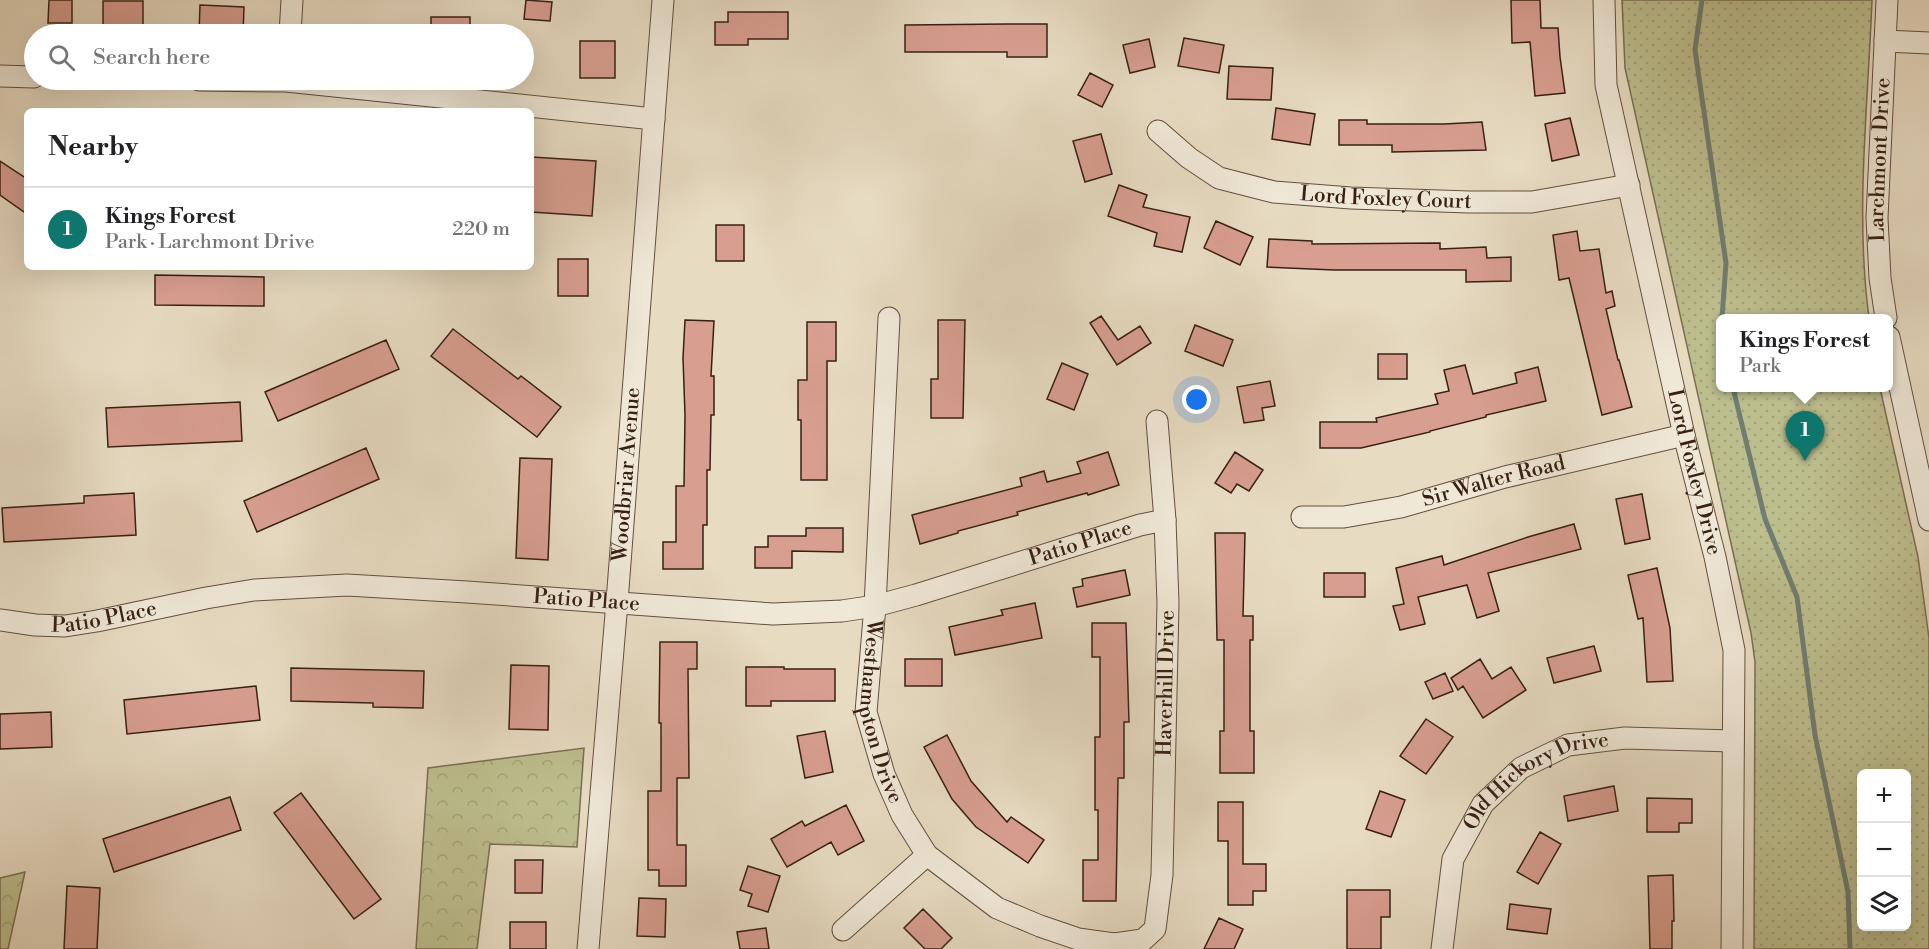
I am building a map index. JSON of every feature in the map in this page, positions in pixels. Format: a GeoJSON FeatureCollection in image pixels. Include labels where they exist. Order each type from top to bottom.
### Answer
{"type":"FeatureCollection","features":[{"type":"Feature","properties":{"kind":"street"},"geometry":{"type":"LineString","coordinates":[[291,24],[292,0]]}},
{"type":"Feature","properties":{"kind":"street","name":"Woodbriar Avenue"},"geometry":{"type":"LineString","coordinates":[[588,949],[663,0]]}},
{"type":"Feature","properties":{"kind":"street","name":"Lord Foxley Drive"},"geometry":{"type":"LineString","coordinates":[[1604,0],[1606,85],[1684,435],[1715,557],[1734,650],[1732,949]]}},
{"type":"Feature","properties":{"kind":"street","name":"Larchmont Drive"},"geometry":{"type":"LineString","coordinates":[[1885,314],[1880,278],[1877,218],[1887,0]]}},
{"type":"Feature","properties":{"kind":"street"},"geometry":{"type":"LineString","coordinates":[[1886,41],[1929,43]]}},
{"type":"Feature","properties":{"kind":"street"},"geometry":{"type":"LineString","coordinates":[[0,76],[24,77]]}},
{"type":"Feature","properties":{"kind":"street"},"geometry":{"type":"LineString","coordinates":[[380,90],[654,119]]}},
{"type":"Feature","properties":{"kind":"street","name":"Lord Foxley Court"},"geometry":{"type":"LineString","coordinates":[[1158,131],[1189,158],[1219,178],[1274,192],[1352,198],[1532,202],[1629,185]]}},
{"type":"Feature","properties":{"kind":"street","name":"Westhampton Drive"},"geometry":{"type":"LineString","coordinates":[[889,318],[875,606],[866,712],[884,774],[902,814],[927,855],[997,908],[1078,939],[1114,944],[1143,940]]}},
{"type":"Feature","properties":{"kind":"street"},"geometry":{"type":"LineString","coordinates":[[1893,354],[1929,520]]}},
{"type":"Feature","properties":{"kind":"street","name":"Haverhill Drive"},"geometry":{"type":"LineString","coordinates":[[1143,940],[1155,929],[1162,875],[1168,603],[1165,520],[1157,421]]}},
{"type":"Feature","properties":{"kind":"street","name":"Sir Walter Road"},"geometry":{"type":"LineString","coordinates":[[1302,516],[1344,518],[1401,507],[1506,477],[1684,435]]}},
{"type":"Feature","properties":{"kind":"street","name":"Patio Place"},"geometry":{"type":"LineString","coordinates":[[0,620],[65,626],[254,590],[347,585],[773,614],[842,611],[875,606],[1140,525],[1165,520]]}},
{"type":"Feature","properties":{"kind":"street","name":"Old Hickory Drive"},"geometry":{"type":"LineString","coordinates":[[1442,949],[1453,859],[1483,804],[1521,768],[1568,745],[1579,743],[1624,738],[1734,741]]}},
{"type":"Feature","properties":{"kind":"street"},"geometry":{"type":"LineString","coordinates":[[843,930],[927,855]]}},
{"type":"Feature","properties":{"kind":"green space"},"geometry":{"type":"Polygon","coordinates":[[[1622,0],[1872,0],[1863,199],[1863,239],[1869,314],[1716,314],[1716,392],[1881,392],[1918,557],[1929,638],[1929,949],[1754,949],[1755,662],[1751,633],[1625,68],[1622,0]]]}},
{"type":"Feature","properties":{"kind":"green space"},"geometry":{"type":"Polygon","coordinates":[[[584,748],[577,847],[490,844],[477,949],[416,949],[428,768],[584,748]]]}},
{"type":"Feature","properties":{"kind":"green space"},"geometry":{"type":"Polygon","coordinates":[[[25,872],[8,949],[0,949],[0,878],[25,872]]]}},
{"type":"Feature","properties":{"kind":"building"},"geometry":{"type":"Polygon","coordinates":[[[49,0],[72,0],[72,23],[48,23],[49,0]]]}},
{"type":"Feature","properties":{"kind":"building"},"geometry":{"type":"Polygon","coordinates":[[[526,0],[552,2],[550,21],[524,19],[526,0]]]}},
{"type":"Feature","properties":{"kind":"building"},"geometry":{"type":"Polygon","coordinates":[[[1511,0],[1540,0],[1541,28],[1558,28],[1565,93],[1535,96],[1530,42],[1512,43],[1511,0]]]}},
{"type":"Feature","properties":{"kind":"building"},"geometry":{"type":"Polygon","coordinates":[[[103,1],[143,1],[143,24],[103,24],[103,1]]]}},
{"type":"Feature","properties":{"kind":"building"},"geometry":{"type":"Polygon","coordinates":[[[200,5],[244,7],[243,24],[199,24],[200,5]]]}},
{"type":"Feature","properties":{"kind":"building"},"geometry":{"type":"Polygon","coordinates":[[[728,12],[788,12],[788,39],[748,39],[748,45],[715,45],[715,22],[728,22],[728,12]]]}},
{"type":"Feature","properties":{"kind":"building"},"geometry":{"type":"Polygon","coordinates":[[[431,17],[470,17],[470,24],[431,24],[431,17]]]}},
{"type":"Feature","properties":{"kind":"building"},"geometry":{"type":"Polygon","coordinates":[[[1047,24],[1047,57],[1007,57],[1007,52],[905,52],[905,25],[1047,24]]]}},
{"type":"Feature","properties":{"kind":"building"},"geometry":{"type":"Polygon","coordinates":[[[1184,38],[1224,45],[1219,73],[1178,66],[1184,38]]]}},
{"type":"Feature","properties":{"kind":"building"},"geometry":{"type":"Polygon","coordinates":[[[1149,39],[1155,67],[1130,73],[1123,45],[1149,39]]]}},
{"type":"Feature","properties":{"kind":"building"},"geometry":{"type":"Polygon","coordinates":[[[580,41],[615,41],[615,78],[580,78],[580,41]]]}},
{"type":"Feature","properties":{"kind":"building"},"geometry":{"type":"Polygon","coordinates":[[[1229,66],[1273,68],[1271,100],[1227,99],[1229,66]]]}},
{"type":"Feature","properties":{"kind":"building"},"geometry":{"type":"Polygon","coordinates":[[[1090,73],[1113,85],[1102,107],[1078,95],[1090,73]]]}},
{"type":"Feature","properties":{"kind":"building"},"geometry":{"type":"Polygon","coordinates":[[[1276,108],[1315,114],[1310,145],[1272,139],[1276,108]]]}},
{"type":"Feature","properties":{"kind":"building"},"geometry":{"type":"Polygon","coordinates":[[[1570,118],[1579,155],[1552,161],[1545,124],[1570,118]]]}},
{"type":"Feature","properties":{"kind":"building"},"geometry":{"type":"Polygon","coordinates":[[[1339,120],[1367,120],[1367,124],[1482,122],[1486,150],[1392,152],[1392,145],[1339,145],[1339,120]]]}},
{"type":"Feature","properties":{"kind":"building"},"geometry":{"type":"Polygon","coordinates":[[[1101,134],[1112,174],[1085,182],[1073,141],[1101,134]]]}},
{"type":"Feature","properties":{"kind":"building"},"geometry":{"type":"Polygon","coordinates":[[[534,157],[596,161],[592,216],[534,212],[534,157]]]}},
{"type":"Feature","properties":{"kind":"building"},"geometry":{"type":"Polygon","coordinates":[[[0,161],[24,177],[24,212],[0,195],[0,161]]]}},
{"type":"Feature","properties":{"kind":"building"},"geometry":{"type":"Polygon","coordinates":[[[1119,185],[1147,195],[1143,207],[1190,217],[1182,252],[1154,246],[1157,233],[1108,216],[1119,185]]]}},
{"type":"Feature","properties":{"kind":"building"},"geometry":{"type":"Polygon","coordinates":[[[1216,221],[1253,237],[1240,265],[1204,248],[1216,221]]]}},
{"type":"Feature","properties":{"kind":"building"},"geometry":{"type":"Polygon","coordinates":[[[716,225],[744,225],[744,261],[716,261],[716,225]]]}},
{"type":"Feature","properties":{"kind":"building"},"geometry":{"type":"Polygon","coordinates":[[[1577,231],[1580,251],[1599,249],[1606,293],[1612,291],[1615,306],[1606,309],[1632,407],[1602,415],[1569,278],[1559,280],[1553,235],[1577,231]]]}},
{"type":"Feature","properties":{"kind":"building"},"geometry":{"type":"Polygon","coordinates":[[[1269,239],[1312,241],[1312,244],[1440,243],[1440,249],[1486,247],[1487,258],[1511,257],[1511,281],[1466,282],[1466,270],[1334,270],[1267,267],[1269,239]]]}},
{"type":"Feature","properties":{"kind":"building"},"geometry":{"type":"Polygon","coordinates":[[[558,259],[588,259],[588,296],[558,296],[558,259]]]}},
{"type":"Feature","properties":{"kind":"building"},"geometry":{"type":"Polygon","coordinates":[[[155,275],[264,277],[264,306],[155,305],[155,275]]]}},
{"type":"Feature","properties":{"kind":"building"},"geometry":{"type":"Polygon","coordinates":[[[1101,316],[1118,340],[1140,326],[1151,343],[1117,365],[1090,323],[1101,316]]]}},
{"type":"Feature","properties":{"kind":"building"},"geometry":{"type":"Polygon","coordinates":[[[685,320],[714,321],[711,376],[714,376],[714,415],[711,415],[710,470],[707,470],[707,525],[703,525],[703,569],[663,569],[663,542],[676,542],[676,486],[684,486],[685,320]]]}},
{"type":"Feature","properties":{"kind":"building"},"geometry":{"type":"Polygon","coordinates":[[[938,320],[965,320],[963,418],[931,418],[931,379],[938,379],[938,320]]]}},
{"type":"Feature","properties":{"kind":"building"},"geometry":{"type":"Polygon","coordinates":[[[807,322],[836,322],[836,361],[827,361],[827,480],[801,480],[798,380],[807,380],[807,322]]]}},
{"type":"Feature","properties":{"kind":"building"},"geometry":{"type":"Polygon","coordinates":[[[1195,325],[1233,340],[1223,366],[1185,351],[1195,325]]]}},
{"type":"Feature","properties":{"kind":"building"},"geometry":{"type":"Polygon","coordinates":[[[453,329],[518,379],[521,376],[561,407],[537,437],[431,356],[453,329]]]}},
{"type":"Feature","properties":{"kind":"building"},"geometry":{"type":"Polygon","coordinates":[[[386,340],[399,369],[278,421],[265,392],[386,340]]]}},
{"type":"Feature","properties":{"kind":"building"},"geometry":{"type":"Polygon","coordinates":[[[1378,354],[1407,354],[1407,379],[1378,379],[1378,354]]]}},
{"type":"Feature","properties":{"kind":"building"},"geometry":{"type":"Polygon","coordinates":[[[1062,363],[1088,374],[1074,410],[1047,399],[1062,363]]]}},
{"type":"Feature","properties":{"kind":"building"},"geometry":{"type":"Polygon","coordinates":[[[1465,365],[1473,394],[1517,383],[1515,373],[1538,367],[1546,401],[1361,448],[1320,448],[1320,422],[1377,422],[1376,418],[1438,404],[1435,394],[1449,391],[1444,370],[1465,365]]]}},
{"type":"Feature","properties":{"kind":"building"},"geometry":{"type":"Polygon","coordinates":[[[1270,381],[1275,406],[1262,408],[1264,420],[1244,423],[1237,387],[1270,381]]]}},
{"type":"Feature","properties":{"kind":"building"},"geometry":{"type":"Polygon","coordinates":[[[240,402],[242,441],[108,447],[106,408],[240,402]]]}},
{"type":"Feature","properties":{"kind":"building"},"geometry":{"type":"Polygon","coordinates":[[[366,448],[379,479],[257,532],[244,501],[366,448]]]}},
{"type":"Feature","properties":{"kind":"building"},"geometry":{"type":"Polygon","coordinates":[[[1108,452],[1119,485],[1017,512],[1018,515],[920,544],[912,515],[1022,486],[1020,478],[1044,471],[1047,482],[1081,473],[1077,462],[1108,452]]]}},
{"type":"Feature","properties":{"kind":"building"},"geometry":{"type":"Polygon","coordinates":[[[1235,452],[1263,470],[1249,491],[1237,484],[1231,493],[1215,483],[1235,452]]]}},
{"type":"Feature","properties":{"kind":"building"},"geometry":{"type":"Polygon","coordinates":[[[520,458],[552,459],[548,560],[516,558],[520,458]]]}},
{"type":"Feature","properties":{"kind":"building"},"geometry":{"type":"Polygon","coordinates":[[[134,493],[136,535],[4,542],[2,508],[84,503],[84,496],[134,493]]]}},
{"type":"Feature","properties":{"kind":"building"},"geometry":{"type":"Polygon","coordinates":[[[1642,494],[1650,539],[1625,544],[1616,499],[1642,494]]]}},
{"type":"Feature","properties":{"kind":"building"},"geometry":{"type":"Polygon","coordinates":[[[1574,524],[1581,549],[1488,573],[1499,611],[1477,618],[1467,585],[1418,597],[1425,624],[1400,630],[1393,606],[1404,604],[1396,568],[1442,556],[1444,565],[1574,524]]]}},
{"type":"Feature","properties":{"kind":"building"},"geometry":{"type":"Polygon","coordinates":[[[806,528],[843,528],[843,552],[792,551],[792,568],[755,568],[755,547],[768,547],[768,536],[806,536],[806,528]]]}},
{"type":"Feature","properties":{"kind":"building"},"geometry":{"type":"Polygon","coordinates":[[[1215,533],[1245,533],[1243,616],[1253,616],[1253,640],[1250,640],[1250,731],[1254,731],[1254,773],[1220,773],[1220,731],[1224,731],[1224,640],[1217,640],[1215,533]]]}},
{"type":"Feature","properties":{"kind":"building"},"geometry":{"type":"Polygon","coordinates":[[[1657,568],[1670,628],[1673,681],[1647,682],[1643,618],[1638,619],[1628,575],[1657,568]]]}},
{"type":"Feature","properties":{"kind":"building"},"geometry":{"type":"Polygon","coordinates":[[[1125,570],[1130,595],[1077,607],[1073,588],[1083,586],[1082,579],[1125,570]]]}},
{"type":"Feature","properties":{"kind":"building"},"geometry":{"type":"Polygon","coordinates":[[[1324,573],[1365,573],[1365,597],[1324,597],[1324,573]]]}},
{"type":"Feature","properties":{"kind":"building"},"geometry":{"type":"Polygon","coordinates":[[[1035,603],[1042,638],[955,655],[949,627],[1003,615],[1001,610],[1035,603]]]}},
{"type":"Feature","properties":{"kind":"building"},"geometry":{"type":"Polygon","coordinates":[[[1092,623],[1126,623],[1129,722],[1124,722],[1124,778],[1118,778],[1116,901],[1083,901],[1083,860],[1098,860],[1095,737],[1100,737],[1100,657],[1092,657],[1092,623]]]}},
{"type":"Feature","properties":{"kind":"building"},"geometry":{"type":"Polygon","coordinates":[[[660,642],[697,642],[697,669],[688,669],[689,778],[677,778],[677,845],[686,845],[686,886],[659,886],[659,870],[648,870],[648,791],[661,791],[660,642]]]}},
{"type":"Feature","properties":{"kind":"building"},"geometry":{"type":"Polygon","coordinates":[[[1594,646],[1601,671],[1554,683],[1547,658],[1594,646]]]}},
{"type":"Feature","properties":{"kind":"building"},"geometry":{"type":"Polygon","coordinates":[[[905,659],[942,659],[942,686],[905,686],[905,659]]]}},
{"type":"Feature","properties":{"kind":"building"},"geometry":{"type":"Polygon","coordinates":[[[1480,659],[1492,679],[1511,667],[1526,690],[1483,718],[1463,686],[1458,690],[1451,678],[1480,659]]]}},
{"type":"Feature","properties":{"kind":"building"},"geometry":{"type":"Polygon","coordinates":[[[511,665],[549,666],[548,730],[509,729],[511,665]]]}},
{"type":"Feature","properties":{"kind":"building"},"geometry":{"type":"Polygon","coordinates":[[[746,667],[835,669],[835,701],[771,701],[771,706],[746,706],[746,667]]]}},
{"type":"Feature","properties":{"kind":"building"},"geometry":{"type":"Polygon","coordinates":[[[291,668],[424,671],[423,708],[373,707],[373,703],[291,701],[291,668]]]}},
{"type":"Feature","properties":{"kind":"building"},"geometry":{"type":"Polygon","coordinates":[[[1445,673],[1453,691],[1433,699],[1425,682],[1445,673]]]}},
{"type":"Feature","properties":{"kind":"building"},"geometry":{"type":"Polygon","coordinates":[[[256,686],[260,720],[127,734],[124,700],[256,686]]]}},
{"type":"Feature","properties":{"kind":"building"},"geometry":{"type":"Polygon","coordinates":[[[51,712],[52,747],[0,749],[0,714],[51,712]]]}},
{"type":"Feature","properties":{"kind":"building"},"geometry":{"type":"Polygon","coordinates":[[[1426,719],[1453,737],[1426,774],[1400,756],[1426,719]]]}},
{"type":"Feature","properties":{"kind":"building"},"geometry":{"type":"Polygon","coordinates":[[[825,731],[833,772],[805,778],[797,736],[825,731]]]}},
{"type":"Feature","properties":{"kind":"building"},"geometry":{"type":"Polygon","coordinates":[[[947,735],[971,781],[1007,822],[1011,817],[1044,840],[1028,863],[976,827],[952,799],[924,747],[947,735]]]}},
{"type":"Feature","properties":{"kind":"building"},"geometry":{"type":"Polygon","coordinates":[[[1614,786],[1618,811],[1568,821],[1564,796],[1614,786]]]}},
{"type":"Feature","properties":{"kind":"building"},"geometry":{"type":"Polygon","coordinates":[[[1380,791],[1405,800],[1391,837],[1366,829],[1380,791]]]}},
{"type":"Feature","properties":{"kind":"building"},"geometry":{"type":"Polygon","coordinates":[[[301,793],[381,899],[354,919],[274,813],[301,793]]]}},
{"type":"Feature","properties":{"kind":"building"},"geometry":{"type":"Polygon","coordinates":[[[230,797],[241,830],[114,872],[103,839],[230,797]]]}},
{"type":"Feature","properties":{"kind":"building"},"geometry":{"type":"Polygon","coordinates":[[[1647,798],[1692,799],[1692,823],[1679,823],[1679,832],[1647,832],[1647,798]]]}},
{"type":"Feature","properties":{"kind":"building"},"geometry":{"type":"Polygon","coordinates":[[[1218,802],[1243,802],[1243,864],[1266,864],[1266,891],[1253,891],[1253,905],[1228,905],[1228,841],[1218,841],[1218,802]]]}},
{"type":"Feature","properties":{"kind":"building"},"geometry":{"type":"Polygon","coordinates":[[[846,805],[864,841],[838,855],[831,842],[787,867],[771,839],[802,821],[805,826],[846,805]]]}},
{"type":"Feature","properties":{"kind":"building"},"geometry":{"type":"Polygon","coordinates":[[[1540,832],[1561,844],[1538,884],[1517,872],[1540,832]]]}},
{"type":"Feature","properties":{"kind":"building"},"geometry":{"type":"Polygon","coordinates":[[[515,860],[543,860],[542,893],[515,893],[515,860]]]}},
{"type":"Feature","properties":{"kind":"building"},"geometry":{"type":"Polygon","coordinates":[[[748,866],[780,876],[768,912],[748,906],[752,894],[740,890],[748,866]]]}},
{"type":"Feature","properties":{"kind":"building"},"geometry":{"type":"Polygon","coordinates":[[[1673,875],[1672,949],[1650,949],[1648,876],[1673,875]]]}},
{"type":"Feature","properties":{"kind":"building"},"geometry":{"type":"Polygon","coordinates":[[[67,886],[100,888],[97,949],[64,949],[67,886]]]}},
{"type":"Feature","properties":{"kind":"building"},"geometry":{"type":"Polygon","coordinates":[[[1347,890],[1390,890],[1390,917],[1381,917],[1381,949],[1347,949],[1347,890]]]}},
{"type":"Feature","properties":{"kind":"building"},"geometry":{"type":"Polygon","coordinates":[[[639,898],[666,899],[665,937],[637,936],[639,898]]]}},
{"type":"Feature","properties":{"kind":"building"},"geometry":{"type":"Polygon","coordinates":[[[1510,904],[1551,909],[1547,934],[1507,929],[1510,904]]]}},
{"type":"Feature","properties":{"kind":"building"},"geometry":{"type":"Polygon","coordinates":[[[923,909],[952,938],[941,949],[925,949],[904,928],[923,909]]]}},
{"type":"Feature","properties":{"kind":"building"},"geometry":{"type":"Polygon","coordinates":[[[1219,918],[1243,929],[1234,949],[1204,949],[1219,918]]]}},
{"type":"Feature","properties":{"kind":"building"},"geometry":{"type":"Polygon","coordinates":[[[510,922],[546,922],[546,949],[510,949],[510,922]]]}},
{"type":"Feature","properties":{"kind":"building"},"geometry":{"type":"Polygon","coordinates":[[[766,928],[769,949],[740,949],[737,932],[766,928]]]}},
{"type":"Feature","properties":{"kind":"waterway"},"geometry":{"type":"LineString","coordinates":[[1702,0],[1695,50],[1726,263],[1722,314]]}},
{"type":"Feature","properties":{"kind":"waterway"},"geometry":{"type":"LineString","coordinates":[[1734,392],[1765,519],[1797,597],[1815,735],[1848,892],[1850,949]]}},
{"type":"Feature","properties":{"kind":"place","name":"Kings Forest"},"geometry":{"type":"Point","coordinates":[1805,461]}}]}
